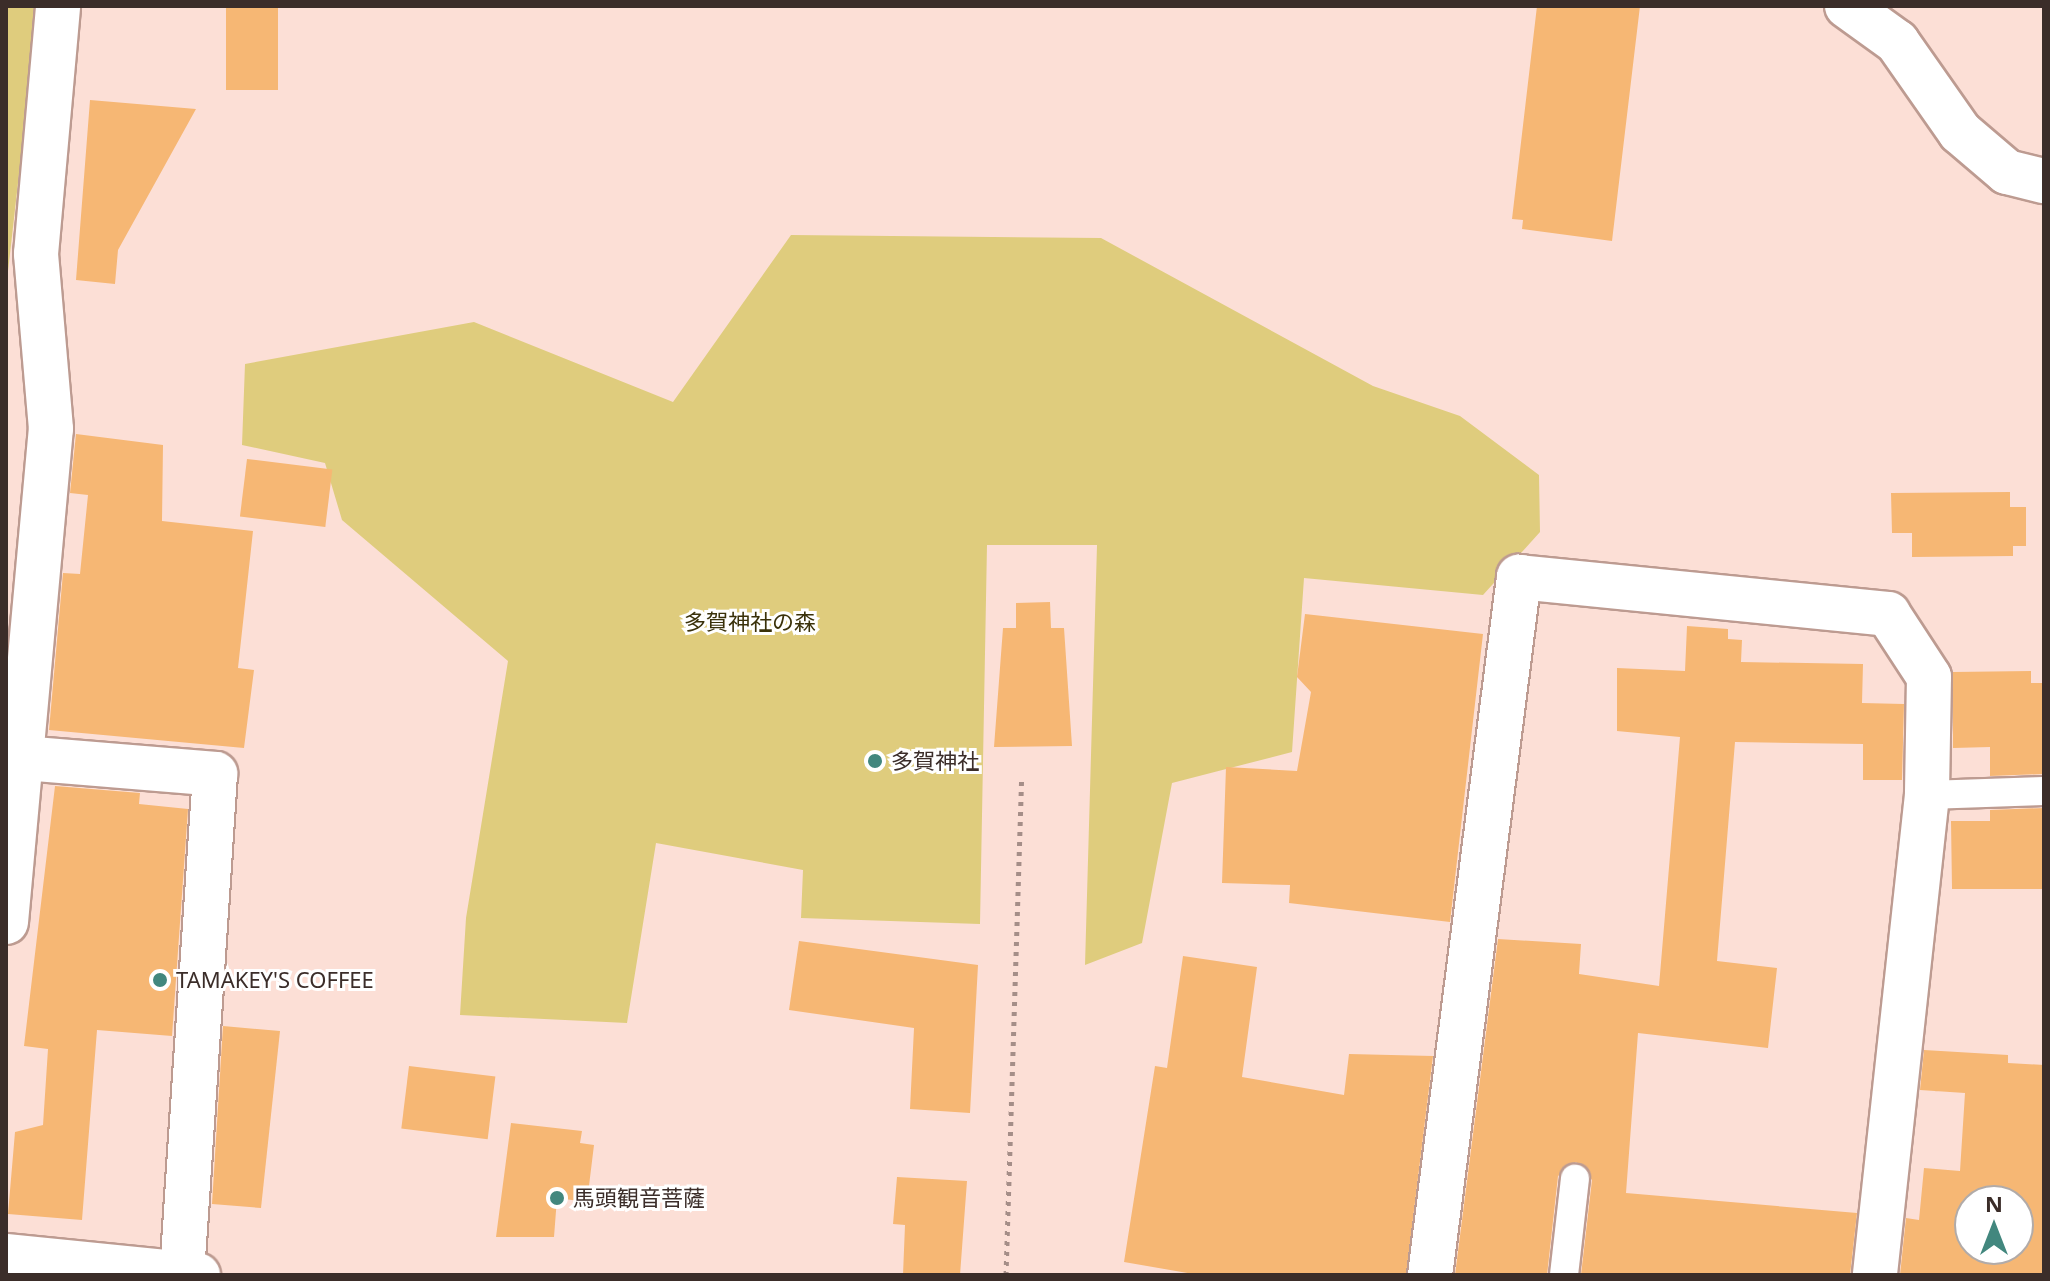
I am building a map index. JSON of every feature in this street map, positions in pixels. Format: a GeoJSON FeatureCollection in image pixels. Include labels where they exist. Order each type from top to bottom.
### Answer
{"type":"FeatureCollection","features":[{"type":"Feature","properties":{"kind":"street"},"geometry":{"type":"LineString","coordinates":[[6,922],[22,758],[14,714],[51,429],[36,254],[58,6]]}},
{"type":"Feature","properties":{"kind":"street"},"geometry":{"type":"LineString","coordinates":[[1847,6],[1897,42],[1960,132],[2007,172],[2044,181]]}},
{"type":"Feature","properties":{"kind":"street"},"geometry":{"type":"LineString","coordinates":[[1430,1275],[1519,577],[1888,614],[1929,677],[1927,795],[1875,1275]]}},
{"type":"Feature","properties":{"kind":"street"},"geometry":{"type":"LineString","coordinates":[[6,1256],[190,1274],[215,774],[22,758]]}},
{"type":"Feature","properties":{"kind":"lane"},"geometry":{"type":"LineString","coordinates":[[1927,795],[2044,791]]}},
{"type":"Feature","properties":{"kind":"lane"},"geometry":{"type":"LineString","coordinates":[[1564,1275],[1575,1179]]}},
{"type":"Feature","properties":{"kind":"path"},"geometry":{"type":"LineString","coordinates":[[1006,1275],[1022,777]]}},
{"type":"Feature","properties":{"kind":"green space"},"geometry":{"type":"Polygon","coordinates":[[[6,6],[38,6],[6,289],[6,6]]]}},
{"type":"Feature","properties":{"kind":"green space","name":"多賀神社の森"},"geometry":{"type":"Polygon","coordinates":[[[791,235],[1101,238],[1373,386],[1460,416],[1539,475],[1540,532],[1483,595],[1304,578],[1292,752],[1172,783],[1142,943],[1085,965],[1097,545],[987,545],[980,924],[801,918],[803,870],[656,843],[627,1023],[460,1015],[466,918],[508,661],[342,520],[325,463],[242,445],[245,364],[474,322],[673,402],[791,235]]]}},
{"type":"Feature","properties":{"kind":"building"},"geometry":{"type":"Polygon","coordinates":[[[226,6],[278,6],[278,90],[226,90],[226,6]]]}},
{"type":"Feature","properties":{"kind":"building"},"geometry":{"type":"Polygon","coordinates":[[[1537,6],[1640,6],[1612,241],[1522,229],[1523,220],[1512,219],[1537,6]]]}},
{"type":"Feature","properties":{"kind":"building"},"geometry":{"type":"Polygon","coordinates":[[[90,100],[196,109],[118,250],[115,284],[76,280],[90,100]]]}},
{"type":"Feature","properties":{"kind":"building"},"geometry":{"type":"Polygon","coordinates":[[[76,434],[163,445],[162,521],[253,531],[238,668],[254,670],[244,748],[49,730],[63,573],[80,574],[88,495],[70,493],[76,434]]]}},
{"type":"Feature","properties":{"kind":"building"},"geometry":{"type":"Polygon","coordinates":[[[247,459],[332,469],[325,527],[240,517],[247,459]]]}},
{"type":"Feature","properties":{"kind":"building"},"geometry":{"type":"Polygon","coordinates":[[[2010,492],[2010,507],[2026,507],[2026,546],[2013,546],[2013,556],[1912,557],[1912,533],[1892,533],[1891,493],[2010,492]]]}},
{"type":"Feature","properties":{"kind":"building"},"geometry":{"type":"Polygon","coordinates":[[[1050,602],[1051,628],[1064,628],[1072,746],[994,747],[1003,628],[1016,628],[1016,603],[1050,602]]]}},
{"type":"Feature","properties":{"kind":"building"},"geometry":{"type":"Polygon","coordinates":[[[1305,614],[1483,634],[1450,922],[1289,903],[1290,885],[1222,883],[1226,767],[1297,771],[1311,692],[1297,677],[1305,614]]]}},
{"type":"Feature","properties":{"kind":"building"},"geometry":{"type":"Polygon","coordinates":[[[1687,626],[1728,629],[1728,639],[1742,640],[1741,662],[1863,664],[1862,703],[1904,704],[1902,780],[1863,780],[1863,744],[1735,742],[1717,961],[1777,968],[1768,1048],[1638,1033],[1626,1193],[1857,1213],[1850,1275],[1581,1275],[1592,1180],[1576,1162],[1558,1176],[1547,1275],[1455,1275],[1498,939],[1581,944],[1579,974],[1659,986],[1680,737],[1617,731],[1617,668],[1685,671],[1687,626]]]}},
{"type":"Feature","properties":{"kind":"building"},"geometry":{"type":"Polygon","coordinates":[[[2031,671],[2031,683],[2044,683],[2044,774],[1990,776],[1990,747],[1953,748],[1953,672],[2031,671]]]}},
{"type":"Feature","properties":{"kind":"building"},"geometry":{"type":"Polygon","coordinates":[[[55,786],[140,793],[139,804],[188,809],[172,1036],[97,1030],[82,1220],[8,1214],[15,1132],[43,1125],[48,1049],[24,1046],[55,786]]]}},
{"type":"Feature","properties":{"kind":"building"},"geometry":{"type":"Polygon","coordinates":[[[2044,808],[2044,889],[1952,889],[1951,821],[1990,821],[1990,810],[2044,808]]]}},
{"type":"Feature","properties":{"kind":"building"},"geometry":{"type":"Polygon","coordinates":[[[799,941],[978,965],[970,1113],[910,1109],[914,1028],[789,1010],[799,941]]]}},
{"type":"Feature","properties":{"kind":"building"},"geometry":{"type":"Polygon","coordinates":[[[1183,956],[1257,967],[1242,1077],[1344,1095],[1349,1054],[1433,1056],[1406,1275],[1199,1275],[1124,1262],[1155,1066],[1167,1068],[1183,956]]]}},
{"type":"Feature","properties":{"kind":"building"},"geometry":{"type":"Polygon","coordinates":[[[223,1026],[280,1031],[261,1208],[212,1204],[223,1026]]]}},
{"type":"Feature","properties":{"kind":"building"},"geometry":{"type":"Polygon","coordinates":[[[1924,1050],[2008,1055],[2008,1063],[2044,1065],[2044,1275],[1900,1275],[1906,1218],[1919,1220],[1924,1168],[1960,1171],[1965,1093],[1920,1090],[1924,1050]]]}},
{"type":"Feature","properties":{"kind":"building"},"geometry":{"type":"Polygon","coordinates":[[[409,1066],[495,1077],[488,1139],[401,1129],[409,1066]]]}},
{"type":"Feature","properties":{"kind":"building"},"geometry":{"type":"Polygon","coordinates":[[[511,1123],[582,1131],[580,1143],[594,1145],[587,1202],[557,1198],[554,1237],[496,1237],[511,1123]]]}},
{"type":"Feature","properties":{"kind":"building"},"geometry":{"type":"Polygon","coordinates":[[[897,1177],[967,1181],[960,1275],[903,1275],[905,1225],[893,1224],[897,1177]]]}},
{"type":"Feature","properties":{"kind":"place","name":"多賀神社"},"geometry":{"type":"Point","coordinates":[875,761]}},
{"type":"Feature","properties":{"kind":"place","name":"TAMAKEY'S COFFEE"},"geometry":{"type":"Point","coordinates":[160,980]}},
{"type":"Feature","properties":{"kind":"place","name":"馬頭観音菩薩"},"geometry":{"type":"Point","coordinates":[557,1198]}}]}
